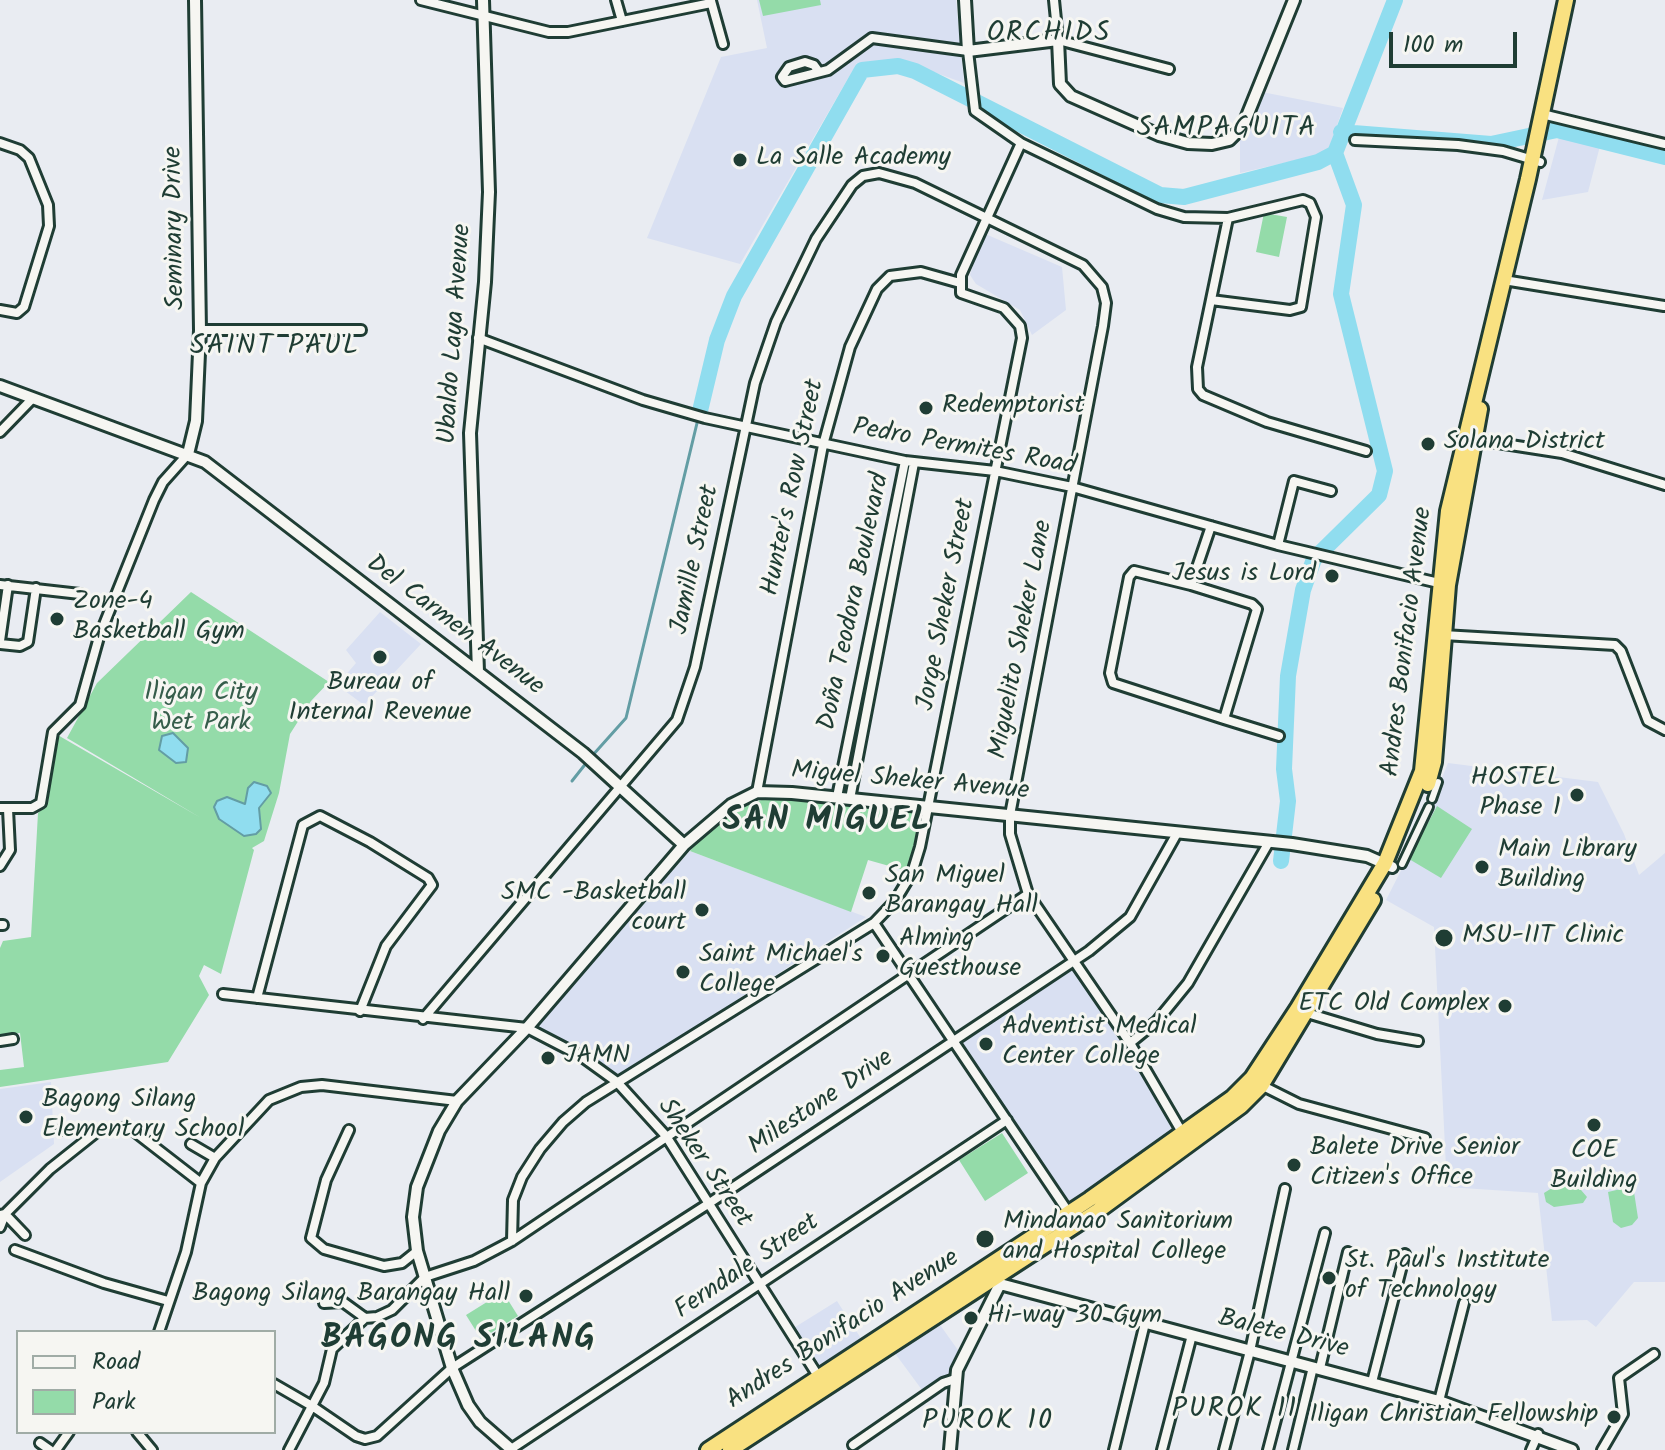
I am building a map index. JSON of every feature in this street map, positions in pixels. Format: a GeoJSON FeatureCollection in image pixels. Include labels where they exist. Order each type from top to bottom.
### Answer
{"type":"FeatureCollection","features":[{"type":"Feature","properties":{"kind":"highway","name":"Andres Bonifacio Avenue"},"geometry":{"type":"LineString","coordinates":[[730,1450],[1174,1158],[1257,1082],[1307,1013],[1393,865],[1422,801],[1434,762],[1448,511],[1510,281],[1566,0]]}},
{"type":"Feature","properties":{"kind":"highway","name":"Andres Bonifacio Avenue"},"geometry":{"type":"LineString","coordinates":[[1544,119],[1575,0]]}},
{"type":"Feature","properties":{"kind":"highway","name":"Andres Bonifacio Avenue"},"geometry":{"type":"LineString","coordinates":[[1469,439],[1536,161]]}},
{"type":"Feature","properties":{"kind":"highway","name":"Andres Bonifacio Avenue"},"geometry":{"type":"LineString","coordinates":[[708,1450],[818,1376],[995,1275],[1069,1213],[1257,1082],[1393,865]]}},
{"type":"Feature","properties":{"kind":"street","name":"Seminary Drive"},"geometry":{"type":"LineString","coordinates":[[188,454],[196,421],[200,330],[195,0]]}},
{"type":"Feature","properties":{"kind":"street"},"geometry":{"type":"LineString","coordinates":[[421,0],[549,32],[568,32],[711,2],[723,44]]}},
{"type":"Feature","properties":{"kind":"street","name":"Ubaldo Laya Avenue"},"geometry":{"type":"LineString","coordinates":[[478,672],[470,433],[485,282],[489,192],[483,0]]}},
{"type":"Feature","properties":{"kind":"street"},"geometry":{"type":"LineString","coordinates":[[616,0],[622,21]]}},
{"type":"Feature","properties":{"kind":"street"},"geometry":{"type":"LineString","coordinates":[[965,0],[973,104],[979,116],[1021,143],[1157,209],[1184,217],[1228,218],[1303,200],[1310,203],[1316,217],[1301,307],[1290,310],[1211,300]]}},
{"type":"Feature","properties":{"kind":"street"},"geometry":{"type":"LineString","coordinates":[[1054,0],[1060,84],[1071,96],[1159,135],[1188,143],[1212,144],[1229,140],[1243,126],[1294,0]]}},
{"type":"Feature","properties":{"kind":"street"},"geometry":{"type":"LineString","coordinates":[[819,72],[833,68],[872,38],[968,51],[1058,40],[1169,69]]}},
{"type":"Feature","properties":{"kind":"street"},"geometry":{"type":"LineString","coordinates":[[1544,119],[1665,144]]}},
{"type":"Feature","properties":{"kind":"street"},"geometry":{"type":"LineString","coordinates":[[1355,140],[1458,145],[1503,151],[1536,161]]}},
{"type":"Feature","properties":{"kind":"street"},"geometry":{"type":"LineString","coordinates":[[0,143],[8,144],[29,158],[48,205],[49,226],[24,307],[17,313],[0,310]]}},
{"type":"Feature","properties":{"kind":"street"},"geometry":{"type":"LineString","coordinates":[[960,283],[984,219],[1021,143]]}},
{"type":"Feature","properties":{"kind":"street","name":"Jamille Street"},"geometry":{"type":"LineString","coordinates":[[423,1019],[662,741],[687,696],[755,383],[776,322],[816,239],[852,185],[863,176],[894,175],[984,219]]}},
{"type":"Feature","properties":{"kind":"street"},"geometry":{"type":"LineString","coordinates":[[1228,218],[1197,367],[1198,389],[1203,395],[1267,422],[1366,451]]}},
{"type":"Feature","properties":{"kind":"street","name":"Miguelito Sheker Lane"},"geometry":{"type":"LineString","coordinates":[[984,219],[1083,265],[1102,287],[1106,303],[1010,815],[1013,854],[1028,894],[1130,1043],[1183,1135]]}},
{"type":"Feature","properties":{"kind":"street","name":"Hunter's Row Street"},"geometry":{"type":"LineString","coordinates":[[757,792],[823,445],[844,361],[884,280],[908,271],[960,283]]}},
{"type":"Feature","properties":{"kind":"street"},"geometry":{"type":"LineString","coordinates":[[1510,281],[1664,306]]}},
{"type":"Feature","properties":{"kind":"street","name":"Jorge Sheker Street"},"geometry":{"type":"LineString","coordinates":[[512,1241],[513,1200],[540,1149],[586,1102],[874,923],[895,901],[912,873],[1018,361],[1020,326],[1004,308],[961,293],[960,283]]}},
{"type":"Feature","properties":{"kind":"street"},"geometry":{"type":"LineString","coordinates":[[200,330],[361,330]]}},
{"type":"Feature","properties":{"kind":"street","name":"Pedro Permites Road"},"geometry":{"type":"LineString","coordinates":[[478,338],[643,400],[823,445],[909,462],[995,471],[1072,487],[1278,545],[1443,584]]}},
{"type":"Feature","properties":{"kind":"street","name":"Del Carmen Avenue"},"geometry":{"type":"LineString","coordinates":[[0,386],[205,462],[583,753],[684,845]]}},
{"type":"Feature","properties":{"kind":"street"},"geometry":{"type":"LineString","coordinates":[[0,432],[33,398]]}},
{"type":"Feature","properties":{"kind":"street"},"geometry":{"type":"LineString","coordinates":[[1469,439],[1562,453],[1665,485]]}},
{"type":"Feature","properties":{"kind":"street"},"geometry":{"type":"LineString","coordinates":[[0,866],[10,850],[4,808],[32,808],[41,803],[53,732],[80,705],[99,637],[154,500],[174,467],[188,454]]}},
{"type":"Feature","properties":{"kind":"street","name":"Doña Teodora Boulevard"},"geometry":{"type":"LineString","coordinates":[[837,797],[909,462]]}},
{"type":"Feature","properties":{"kind":"street","name":"Doña Teodora Boulevard"},"geometry":{"type":"LineString","coordinates":[[850,799],[909,462]]}},
{"type":"Feature","properties":{"kind":"street"},"geometry":{"type":"LineString","coordinates":[[1278,545],[1294,481],[1331,491]]}},
{"type":"Feature","properties":{"kind":"street"},"geometry":{"type":"LineString","coordinates":[[1191,585],[1211,526]]}},
{"type":"Feature","properties":{"kind":"street"},"geometry":{"type":"LineString","coordinates":[[1224,719],[1258,613],[1252,604],[1139,570],[1132,573],[1111,680],[1224,719],[1279,736]]}},
{"type":"Feature","properties":{"kind":"street"},"geometry":{"type":"LineString","coordinates":[[36,588],[28,642],[20,646],[0,642],[4,585],[36,588],[80,594]]}},
{"type":"Feature","properties":{"kind":"street"},"geometry":{"type":"LineString","coordinates":[[1439,635],[1615,645],[1621,651],[1648,721],[1665,730]]}},
{"type":"Feature","properties":{"kind":"street"},"geometry":{"type":"LineString","coordinates":[[1393,865],[1430,803],[1438,782]]}},
{"type":"Feature","properties":{"kind":"street","name":"Miguel Sheker Avenue"},"geometry":{"type":"LineString","coordinates":[[512,1450],[480,1422],[468,1405],[452,1368],[417,1251],[413,1217],[417,1187],[439,1131],[457,1101],[527,1028],[684,845],[731,805],[757,792],[837,797],[1080,821],[1176,835],[1281,843],[1347,852],[1393,865]]}},
{"type":"Feature","properties":{"kind":"street"},"geometry":{"type":"LineString","coordinates":[[257,998],[303,825],[320,816],[370,842],[428,878],[432,885],[386,946],[360,1011]]}},
{"type":"Feature","properties":{"kind":"street","name":"Milestone Drive"},"geometry":{"type":"LineString","coordinates":[[312,1406],[356,1436],[371,1439],[452,1368],[708,1204],[1119,929],[1130,917],[1176,835]]}},
{"type":"Feature","properties":{"kind":"street"},"geometry":{"type":"LineString","coordinates":[[1130,1043],[1157,1021],[1188,983],[1281,843]]}},
{"type":"Feature","properties":{"kind":"street"},"geometry":{"type":"LineString","coordinates":[[289,1450],[324,1383],[332,1349],[365,1318],[392,1310],[425,1277],[474,1261],[512,1241],[1028,894]]}},
{"type":"Feature","properties":{"kind":"street"},"geometry":{"type":"LineString","coordinates":[[874,923],[1069,1213]]}},
{"type":"Feature","properties":{"kind":"street","name":"Sheker Street"},"geometry":{"type":"LineString","coordinates":[[223,994],[423,1019],[527,1028],[559,1043],[617,1082],[666,1136],[818,1376]]}},
{"type":"Feature","properties":{"kind":"street"},"geometry":{"type":"LineString","coordinates":[[1307,1013],[1377,1034],[1418,1041]]}},
{"type":"Feature","properties":{"kind":"street"},"geometry":{"type":"LineString","coordinates":[[0,1041],[13,1039]]}},
{"type":"Feature","properties":{"kind":"street"},"geometry":{"type":"LineString","coordinates":[[1257,1082],[1299,1104],[1425,1138]]}},
{"type":"Feature","properties":{"kind":"street"},"geometry":{"type":"LineString","coordinates":[[160,1330],[186,1252],[201,1183],[215,1158],[269,1100],[301,1087],[322,1085],[457,1101]]}},
{"type":"Feature","properties":{"kind":"street","name":"Ferndale Street"},"geometry":{"type":"LineString","coordinates":[[512,1450],[1007,1120]]}},
{"type":"Feature","properties":{"kind":"street"},"geometry":{"type":"LineString","coordinates":[[61,1130],[130,1128],[201,1183]]}},
{"type":"Feature","properties":{"kind":"street"},"geometry":{"type":"LineString","coordinates":[[0,1227],[2,1214],[50,1169],[99,1130]]}},
{"type":"Feature","properties":{"kind":"street"},"geometry":{"type":"LineString","coordinates":[[349,1130],[326,1180],[311,1238],[324,1249],[384,1266],[395,1266],[417,1251]]}},
{"type":"Feature","properties":{"kind":"street"},"geometry":{"type":"LineString","coordinates":[[191,1144],[215,1158]]}},
{"type":"Feature","properties":{"kind":"street"},"geometry":{"type":"LineString","coordinates":[[1224,1450],[1250,1351],[1285,1189]]}},
{"type":"Feature","properties":{"kind":"street"},"geometry":{"type":"LineString","coordinates":[[2,1214],[25,1235]]}},
{"type":"Feature","properties":{"kind":"street"},"geometry":{"type":"LineString","coordinates":[[1268,1450],[1325,1233]]}},
{"type":"Feature","properties":{"kind":"street"},"geometry":{"type":"LineString","coordinates":[[15,1250],[104,1283],[168,1301]]}},
{"type":"Feature","properties":{"kind":"street"},"geometry":{"type":"LineString","coordinates":[[1293,1450],[1348,1252]]}},
{"type":"Feature","properties":{"kind":"street"},"geometry":{"type":"LineString","coordinates":[[1372,1382],[1405,1254]]}},
{"type":"Feature","properties":{"kind":"street"},"geometry":{"type":"LineString","coordinates":[[950,1450],[955,1379],[995,1275]]}},
{"type":"Feature","properties":{"kind":"street","name":"Balete Drive"},"geometry":{"type":"LineString","coordinates":[[995,1275],[1145,1323],[1439,1401],[1538,1434],[1572,1450]]}},
{"type":"Feature","properties":{"kind":"street"},"geometry":{"type":"LineString","coordinates":[[324,1303],[343,1302],[365,1318]]}},
{"type":"Feature","properties":{"kind":"street"},"geometry":{"type":"LineString","coordinates":[[1439,1401],[1464,1303]]}},
{"type":"Feature","properties":{"kind":"street"},"geometry":{"type":"LineString","coordinates":[[1114,1450],[1145,1323]]}},
{"type":"Feature","properties":{"kind":"street"},"geometry":{"type":"LineString","coordinates":[[1162,1450],[1192,1335]]}},
{"type":"Feature","properties":{"kind":"street"},"geometry":{"type":"LineString","coordinates":[[1602,1450],[1623,1414],[1619,1378],[1654,1354]]}},
{"type":"Feature","properties":{"kind":"street"},"geometry":{"type":"LineString","coordinates":[[853,1445],[943,1383],[955,1379]]}},
{"type":"Feature","properties":{"kind":"street"},"geometry":{"type":"LineString","coordinates":[[276,1385],[312,1406]]}},
{"type":"Feature","properties":{"kind":"street"},"geometry":{"type":"LineString","coordinates":[[40,1443],[53,1450],[67,1434]]}},
{"type":"Feature","properties":{"kind":"street"},"geometry":{"type":"LineString","coordinates":[[139,1434],[152,1450]]}},
{"type":"Feature","properties":{"kind":"street"},"geometry":{"type":"LineString","coordinates":[[1531,1450],[1538,1434]]}},
{"type":"Feature","properties":{"kind":"shaded area","name":"La Salle Academy"},"geometry":{"type":"Polygon","coordinates":[[[757,0],[956,0],[964,83],[897,59],[857,63],[740,264],[647,238],[721,57],[767,48],[757,0]]]}},
{"type":"Feature","properties":{"kind":"shaded area"},"geometry":{"type":"Polygon","coordinates":[[[1262,92],[1343,108],[1329,148],[1314,156],[1240,173],[1240,140],[1262,92]]]}},
{"type":"Feature","properties":{"kind":"shaded area"},"geometry":{"type":"Polygon","coordinates":[[[1559,137],[1600,146],[1588,192],[1542,200],[1559,137]]]}},
{"type":"Feature","properties":{"kind":"shaded area"},"geometry":{"type":"Polygon","coordinates":[[[983,233],[1062,267],[1066,310],[1032,335],[1020,310],[976,284],[970,275],[983,233]]]}},
{"type":"Feature","properties":{"kind":"shaded area","name":"Bureau of Internal Revenue"},"geometry":{"type":"Polygon","coordinates":[[[380,612],[421,644],[364,705],[337,685],[356,663],[346,650],[380,612]]]}},
{"type":"Feature","properties":{"kind":"shaded area"},"geometry":{"type":"Polygon","coordinates":[[[1448,763],[1598,782],[1624,834],[1639,875],[1665,853],[1665,1282],[1634,1282],[1596,1327],[1587,1320],[1552,1321],[1538,1193],[1447,1187],[1434,927],[1386,900],[1417,839],[1448,763]]]}},
{"type":"Feature","properties":{"kind":"shaded area","name":"Saint Michael's College"},"geometry":{"type":"Polygon","coordinates":[[[690,851],[866,917],[617,1077],[537,1026],[690,851]]]}},
{"type":"Feature","properties":{"kind":"shaded area"},"geometry":{"type":"Polygon","coordinates":[[[1072,967],[1176,1130],[1069,1202],[961,1040],[1072,967]]]}},
{"type":"Feature","properties":{"kind":"shaded area","name":"Bagong Silang Elementary School"},"geometry":{"type":"Polygon","coordinates":[[[51,1082],[54,1144],[0,1182],[0,1089],[51,1082]]]}},
{"type":"Feature","properties":{"kind":"shaded area"},"geometry":{"type":"Polygon","coordinates":[[[837,1301],[862,1340],[817,1369],[792,1329],[837,1301]]]}},
{"type":"Feature","properties":{"kind":"shaded area"},"geometry":{"type":"Polygon","coordinates":[[[938,1322],[960,1353],[952,1375],[925,1394],[894,1352],[938,1322]]]}},
{"type":"Feature","properties":{"kind":"green space"},"geometry":{"type":"Polygon","coordinates":[[[759,0],[820,0],[821,5],[763,16],[759,0]]]}},
{"type":"Feature","properties":{"kind":"green space"},"geometry":{"type":"Polygon","coordinates":[[[1264,213],[1287,217],[1279,257],[1256,252],[1264,213]]]}},
{"type":"Feature","properties":{"kind":"green space","name":"Iligan City Wet Park"},"geometry":{"type":"Polygon","coordinates":[[[191,592],[329,682],[311,701],[290,734],[279,793],[264,841],[252,848],[254,850],[221,974],[204,965],[199,976],[209,995],[168,1062],[0,1087],[0,1070],[24,1067],[20,1033],[0,1036],[0,948],[3,941],[31,937],[38,813],[48,804],[56,734],[201,818],[67,738],[97,683],[191,592]]]}},
{"type":"Feature","properties":{"kind":"green space"},"geometry":{"type":"Polygon","coordinates":[[[775,796],[924,810],[907,871],[868,860],[851,912],[690,851],[708,828],[731,809],[775,796]]]}},
{"type":"Feature","properties":{"kind":"green space"},"geometry":{"type":"Polygon","coordinates":[[[1437,806],[1472,829],[1441,878],[1409,859],[1437,806]]]}},
{"type":"Feature","properties":{"kind":"green space"},"geometry":{"type":"Polygon","coordinates":[[[1002,1133],[1028,1173],[985,1201],[959,1160],[1002,1133]]]}},
{"type":"Feature","properties":{"kind":"green space"},"geometry":{"type":"Polygon","coordinates":[[[1568,1185],[1581,1190],[1587,1197],[1583,1203],[1554,1207],[1546,1202],[1544,1193],[1568,1185]]]}},
{"type":"Feature","properties":{"kind":"green space"},"geometry":{"type":"Polygon","coordinates":[[[1625,1188],[1634,1192],[1638,1218],[1632,1225],[1621,1228],[1613,1222],[1608,1192],[1625,1188]]]}},
{"type":"Feature","properties":{"kind":"green space"},"geometry":{"type":"Polygon","coordinates":[[[503,1292],[518,1316],[481,1339],[466,1315],[503,1292]]]}},
{"type":"Feature","properties":{"kind":"water"},"geometry":{"type":"Polygon","coordinates":[[[173,733],[188,748],[186,762],[176,763],[159,750],[162,736],[173,733]]]}},
{"type":"Feature","properties":{"kind":"water"},"geometry":{"type":"Polygon","coordinates":[[[254,782],[267,786],[271,793],[259,808],[261,829],[256,834],[244,836],[219,819],[214,807],[217,801],[227,797],[245,804],[248,788],[254,782]]]}},
{"type":"Feature","properties":{"kind":"waterway"},"geometry":{"type":"LineString","coordinates":[[700,411],[717,340],[734,296],[862,70],[898,66],[915,71],[1160,195],[1184,197],[1318,162],[1335,153],[1395,0]]}},
{"type":"Feature","properties":{"kind":"waterway"},"geometry":{"type":"LineString","coordinates":[[1341,132],[1491,144],[1557,130],[1665,157]]}},
{"type":"Feature","properties":{"kind":"waterway"},"geometry":{"type":"LineString","coordinates":[[1281,861],[1288,801],[1284,769],[1288,676],[1303,590],[1314,559],[1379,495],[1385,471],[1341,294],[1354,205],[1335,153]]}},
{"type":"Feature","properties":{"kind":"waterway"},"geometry":{"type":"LineString","coordinates":[[592,756],[626,718],[698,419]]}},
{"type":"Feature","properties":{"kind":"waterway"},"geometry":{"type":"LineString","coordinates":[[572,781],[587,762]]}},
{"type":"Feature","properties":{"kind":"place","name":"La Salle Academy"},"geometry":{"type":"Point","coordinates":[740,160]}},
{"type":"Feature","properties":{"kind":"place","name":"Redemptorist"},"geometry":{"type":"Point","coordinates":[926,408]}},
{"type":"Feature","properties":{"kind":"place","name":"Solana District"},"geometry":{"type":"Point","coordinates":[1428,444]}},
{"type":"Feature","properties":{"kind":"place","name":"Jesus is Lord"},"geometry":{"type":"Point","coordinates":[1332,576]}},
{"type":"Feature","properties":{"kind":"place","name":"Zone-4 Basketball Gym"},"geometry":{"type":"Point","coordinates":[57,619]}},
{"type":"Feature","properties":{"kind":"place","name":"Bureau of Internal Revenue"},"geometry":{"type":"Point","coordinates":[380,657]}},
{"type":"Feature","properties":{"kind":"place","name":"HOSTEL Phase 1"},"geometry":{"type":"Point","coordinates":[1577,795]}},
{"type":"Feature","properties":{"kind":"place","name":"Main Library Building"},"geometry":{"type":"Point","coordinates":[1482,867]}},
{"type":"Feature","properties":{"kind":"place","name":"San Miguel Barangay Hall"},"geometry":{"type":"Point","coordinates":[869,893]}},
{"type":"Feature","properties":{"kind":"place","name":"SMC -Basketball court"},"geometry":{"type":"Point","coordinates":[702,910]}},
{"type":"Feature","properties":{"kind":"place","name":"MSU-IIT Clinic"},"geometry":{"type":"Point","coordinates":[1444,938]}},
{"type":"Feature","properties":{"kind":"place","name":"Alming Guesthouse"},"geometry":{"type":"Point","coordinates":[883,956]}},
{"type":"Feature","properties":{"kind":"place","name":"Saint Michael's College"},"geometry":{"type":"Point","coordinates":[683,972]}},
{"type":"Feature","properties":{"kind":"place","name":"ETC Old Complex"},"geometry":{"type":"Point","coordinates":[1505,1006]}},
{"type":"Feature","properties":{"kind":"place","name":"Adventist Medical Center College"},"geometry":{"type":"Point","coordinates":[986,1044]}},
{"type":"Feature","properties":{"kind":"place","name":"JAMN"},"geometry":{"type":"Point","coordinates":[548,1058]}},
{"type":"Feature","properties":{"kind":"place","name":"Bagong Silang Elementary School"},"geometry":{"type":"Point","coordinates":[26,1117]}},
{"type":"Feature","properties":{"kind":"place","name":"COE Building"},"geometry":{"type":"Point","coordinates":[1594,1125]}},
{"type":"Feature","properties":{"kind":"place","name":"Balete Drive Senior Citizen's Office"},"geometry":{"type":"Point","coordinates":[1294,1165]}},
{"type":"Feature","properties":{"kind":"place","name":"Mindanao Sanitorium and Hospital College"},"geometry":{"type":"Point","coordinates":[985,1239]}},
{"type":"Feature","properties":{"kind":"place","name":"St. Paul's Institute of Technology"},"geometry":{"type":"Point","coordinates":[1329,1278]}},
{"type":"Feature","properties":{"kind":"place","name":"Bagong Silang Barangay Hall"},"geometry":{"type":"Point","coordinates":[526,1296]}},
{"type":"Feature","properties":{"kind":"place","name":"Hi-way 30 Gym"},"geometry":{"type":"Point","coordinates":[971,1318]}},
{"type":"Feature","properties":{"kind":"place","name":"Iligan Christian Fellowship"},"geometry":{"type":"Point","coordinates":[1614,1417]}},
{"type":"Feature","properties":{"kind":"district","name":"ORCHIDS"},"geometry":{"type":"Point","coordinates":[1049,35]}},
{"type":"Feature","properties":{"kind":"district","name":"SAMPAGUITA"},"geometry":{"type":"Point","coordinates":[1227,130]}},
{"type":"Feature","properties":{"kind":"district","name":"SAINT PAUL"},"geometry":{"type":"Point","coordinates":[275,348]}},
{"type":"Feature","properties":{"kind":"district","name":"SAN MIGUEL"},"geometry":{"type":"Point","coordinates":[827,823]}},
{"type":"Feature","properties":{"kind":"district","name":"BAGONG SILANG"},"geometry":{"type":"Point","coordinates":[459,1341]}},
{"type":"Feature","properties":{"kind":"district","name":"PUROK 11"},"geometry":{"type":"Point","coordinates":[1235,1411]}},
{"type":"Feature","properties":{"kind":"district","name":"PUROK 10"},"geometry":{"type":"Point","coordinates":[988,1423]}}]}
